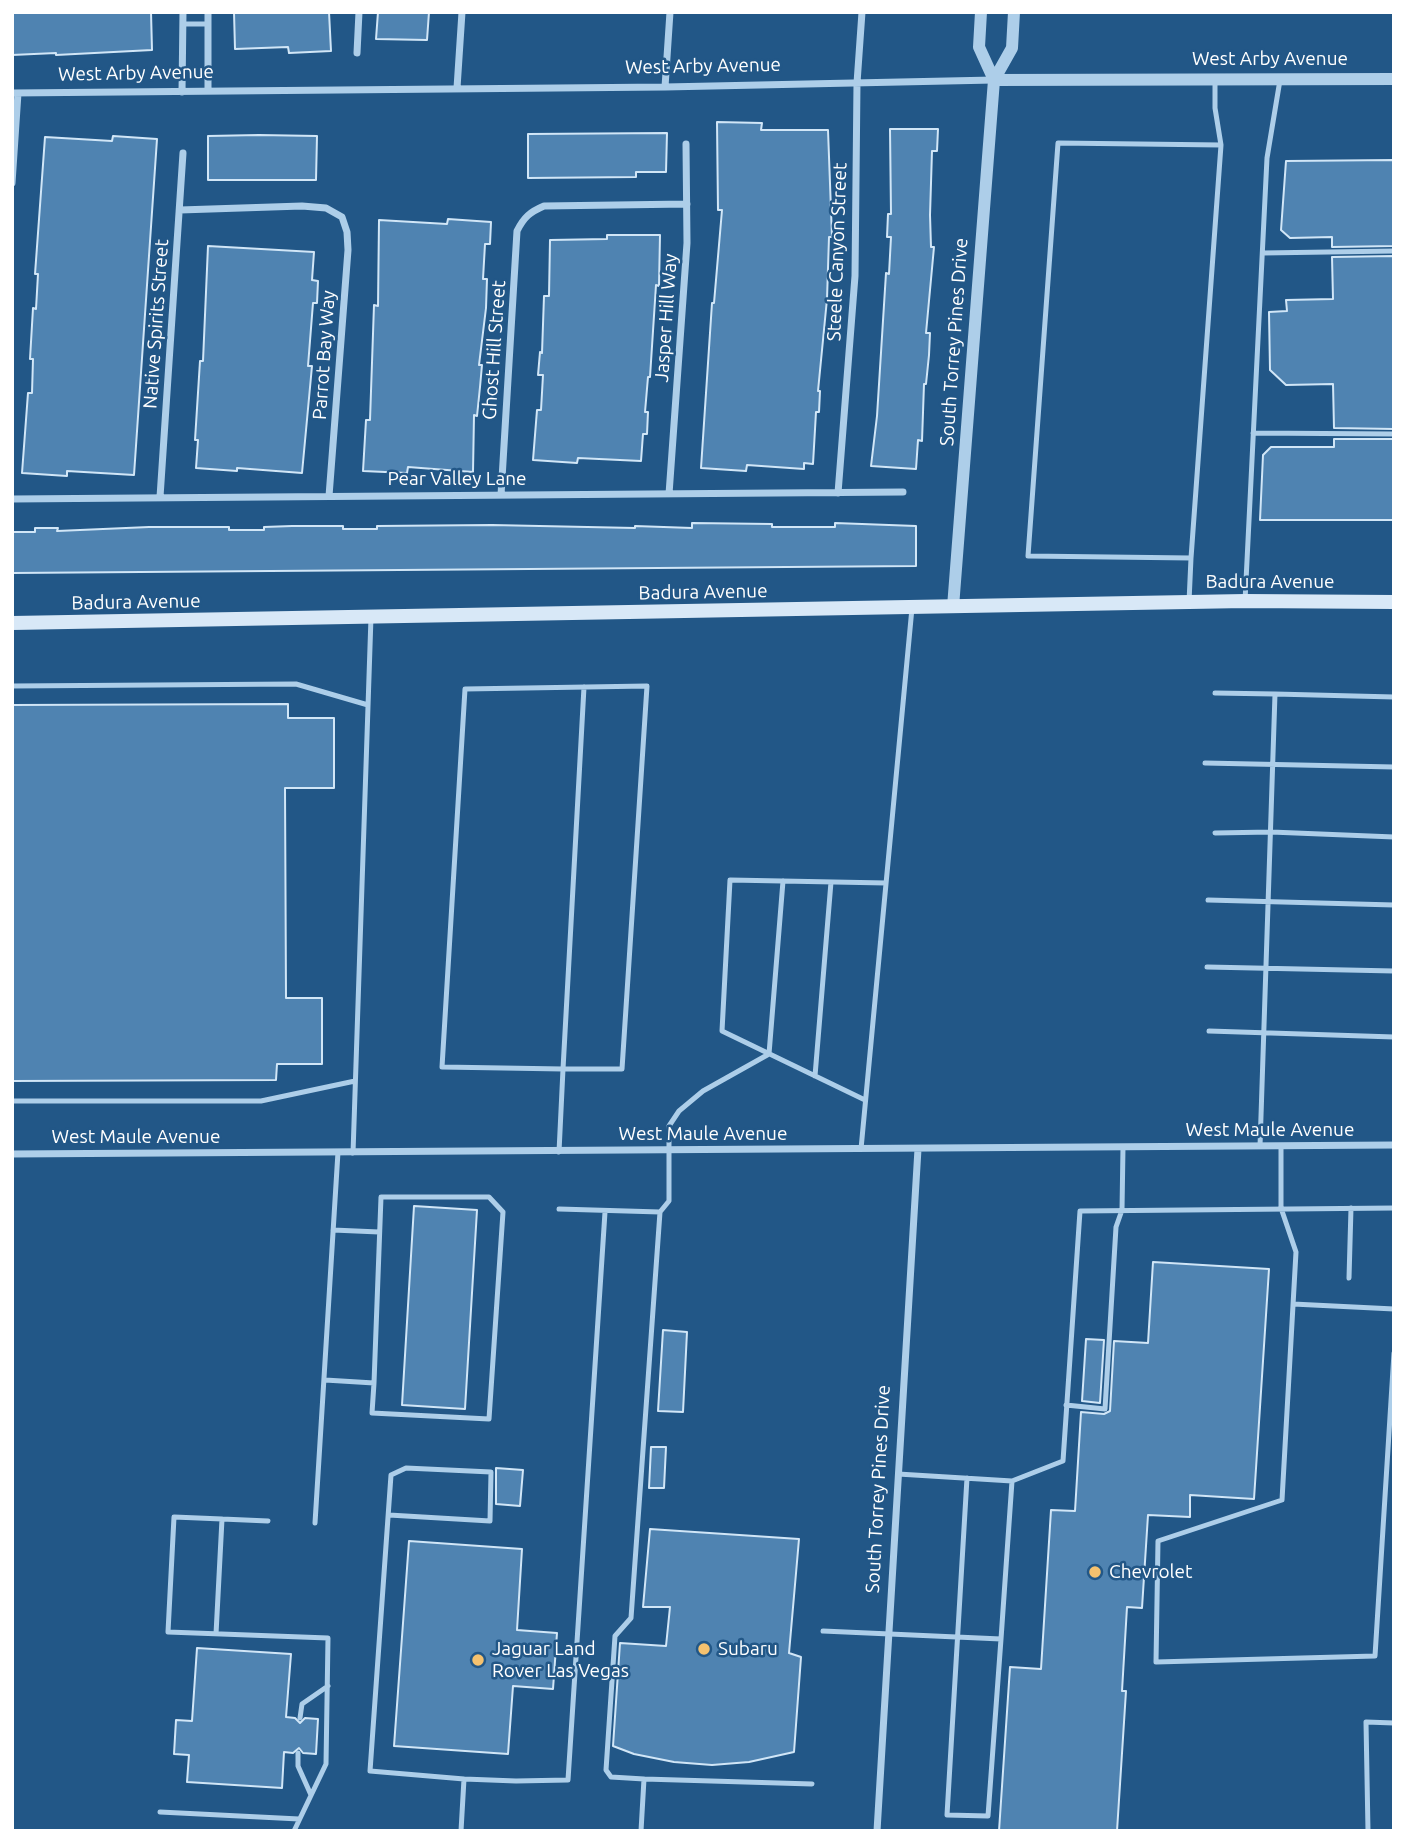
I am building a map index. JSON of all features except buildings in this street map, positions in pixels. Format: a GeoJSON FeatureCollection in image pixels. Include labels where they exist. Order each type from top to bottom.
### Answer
{"type":"FeatureCollection","features":[{"type":"Feature","properties":{"kind":"main road","name":"Badura Avenue"},"geometry":{"type":"LineString","coordinates":[[12,623],[1245,601],[1394,602]]}},
{"type":"Feature","properties":{"kind":"street"},"geometry":{"type":"LineString","coordinates":[[182,92],[183,12]]}},
{"type":"Feature","properties":{"kind":"street"},"geometry":{"type":"LineString","coordinates":[[208,12],[208,91]]}},
{"type":"Feature","properties":{"kind":"street"},"geometry":{"type":"LineString","coordinates":[[357,53],[359,12]]}},
{"type":"Feature","properties":{"kind":"street"},"geometry":{"type":"LineString","coordinates":[[457,88],[462,12]]}},
{"type":"Feature","properties":{"kind":"street"},"geometry":{"type":"LineString","coordinates":[[665,87],[670,12]]}},
{"type":"Feature","properties":{"kind":"street","name":"Steele Canyon Street"},"geometry":{"type":"LineString","coordinates":[[838,493],[855,276],[857,83],[862,12]]}},
{"type":"Feature","properties":{"kind":"street","name":"South Torrey Pines Drive"},"geometry":{"type":"LineString","coordinates":[[981,12],[979,47],[994,80]]}},
{"type":"Feature","properties":{"kind":"street","name":"South Torrey Pines Drive"},"geometry":{"type":"LineString","coordinates":[[953,607],[994,80],[1012,48],[1014,12]]}},
{"type":"Feature","properties":{"kind":"street","name":"West Arby Avenue"},"geometry":{"type":"LineString","coordinates":[[15,93],[665,87],[994,80],[1394,79]]}},
{"type":"Feature","properties":{"kind":"street"},"geometry":{"type":"LineString","coordinates":[[12,183],[15,93]]}},
{"type":"Feature","properties":{"kind":"street","name":"Jasper Hill Way"},"geometry":{"type":"LineString","coordinates":[[669,494],[687,204],[687,144]]}},
{"type":"Feature","properties":{"kind":"street","name":"Native Spirits Street"},"geometry":{"type":"LineString","coordinates":[[160,497],[183,153]]}},
{"type":"Feature","properties":{"kind":"street","name":"Ghost Hill Street"},"geometry":{"type":"LineString","coordinates":[[501,495],[517,230],[522,220],[531,211],[544,206],[687,204]]}},
{"type":"Feature","properties":{"kind":"street","name":"Parrot Bay Way"},"geometry":{"type":"LineString","coordinates":[[180,209],[302,206],[326,208],[342,217],[347,232],[348,250],[330,496]]}},
{"type":"Feature","properties":{"kind":"street","name":"Pear Valley Lane"},"geometry":{"type":"LineString","coordinates":[[12,499],[903,492]]}},
{"type":"Feature","properties":{"kind":"street","name":"West Maule Avenue"},"geometry":{"type":"LineString","coordinates":[[12,1154],[1394,1145]]}},
{"type":"Feature","properties":{"kind":"street","name":"South Torrey Pines Drive"},"geometry":{"type":"LineString","coordinates":[[877,1831],[918,1149]]}},
{"type":"Feature","properties":{"kind":"lane"},"geometry":{"type":"LineString","coordinates":[[183,24],[208,24]]}},
{"type":"Feature","properties":{"kind":"lane"},"geometry":{"type":"LineString","coordinates":[[1245,601],[1268,158],[1280,78]]}},
{"type":"Feature","properties":{"kind":"lane"},"geometry":{"type":"LineString","coordinates":[[1189,602],[1221,145],[1215,108],[1215,79]]}},
{"type":"Feature","properties":{"kind":"lane"},"geometry":{"type":"LineString","coordinates":[[1191,558],[1028,556],[1058,143],[1221,145]]}},
{"type":"Feature","properties":{"kind":"lane"},"geometry":{"type":"LineString","coordinates":[[1262,253],[1394,251]]}},
{"type":"Feature","properties":{"kind":"lane"},"geometry":{"type":"LineString","coordinates":[[1253,433],[1394,434]]}},
{"type":"Feature","properties":{"kind":"lane"},"geometry":{"type":"LineString","coordinates":[[861,1149],[912,608]]}},
{"type":"Feature","properties":{"kind":"lane"},"geometry":{"type":"LineString","coordinates":[[352,1153],[371,617]]}},
{"type":"Feature","properties":{"kind":"lane"},"geometry":{"type":"LineString","coordinates":[[12,686],[296,684],[368,705]]}},
{"type":"Feature","properties":{"kind":"lane"},"geometry":{"type":"LineString","coordinates":[[647,686],[622,1069],[563,1069],[442,1067],[465,689],[647,686]]}},
{"type":"Feature","properties":{"kind":"lane"},"geometry":{"type":"LineString","coordinates":[[559,1152],[584,687]]}},
{"type":"Feature","properties":{"kind":"lane"},"geometry":{"type":"LineString","coordinates":[[1215,693],[1394,697]]}},
{"type":"Feature","properties":{"kind":"lane"},"geometry":{"type":"LineString","coordinates":[[1261,1146],[1275,694]]}},
{"type":"Feature","properties":{"kind":"lane"},"geometry":{"type":"LineString","coordinates":[[1205,763],[1394,767]]}},
{"type":"Feature","properties":{"kind":"lane"},"geometry":{"type":"LineString","coordinates":[[1215,833],[1271,832],[1394,837]]}},
{"type":"Feature","properties":{"kind":"lane"},"geometry":{"type":"LineString","coordinates":[[866,1100],[722,1031],[730,880],[886,883]]}},
{"type":"Feature","properties":{"kind":"lane"},"geometry":{"type":"LineString","coordinates":[[769,1054],[783,881]]}},
{"type":"Feature","properties":{"kind":"lane"},"geometry":{"type":"LineString","coordinates":[[815,1076],[831,882]]}},
{"type":"Feature","properties":{"kind":"lane"},"geometry":{"type":"LineString","coordinates":[[1208,900],[1394,905]]}},
{"type":"Feature","properties":{"kind":"lane"},"geometry":{"type":"LineString","coordinates":[[1207,967],[1394,971]]}},
{"type":"Feature","properties":{"kind":"lane"},"geometry":{"type":"LineString","coordinates":[[1209,1031],[1394,1037]]}},
{"type":"Feature","properties":{"kind":"lane"},"geometry":{"type":"LineString","coordinates":[[769,1054],[703,1091],[679,1111],[669,1126],[670,1201],[660,1212],[631,1618],[615,1636],[606,1770],[611,1777],[812,1784]]}},
{"type":"Feature","properties":{"kind":"lane"},"geometry":{"type":"LineString","coordinates":[[12,1101],[261,1101],[355,1081]]}},
{"type":"Feature","properties":{"kind":"lane"},"geometry":{"type":"LineString","coordinates":[[1281,1146],[1281,1208],[1296,1252],[1282,1500],[1158,1541],[1156,1662],[1375,1656],[1394,1353]]}},
{"type":"Feature","properties":{"kind":"lane"},"geometry":{"type":"LineString","coordinates":[[1066,1405],[1105,1409],[1116,1227],[1122,1210],[1123,1147]]}},
{"type":"Feature","properties":{"kind":"lane"},"geometry":{"type":"LineString","coordinates":[[315,1523],[338,1152]]}},
{"type":"Feature","properties":{"kind":"lane"},"geometry":{"type":"LineString","coordinates":[[382,1197],[489,1197],[502,1212],[489,1419],[372,1413],[374,1383],[382,1197]]}},
{"type":"Feature","properties":{"kind":"lane"},"geometry":{"type":"LineString","coordinates":[[1349,1278],[1352,1208]]}},
{"type":"Feature","properties":{"kind":"lane"},"geometry":{"type":"LineString","coordinates":[[898,1474],[1012,1480],[1063,1461],[1080,1211],[1394,1208]]}},
{"type":"Feature","properties":{"kind":"lane"},"geometry":{"type":"LineString","coordinates":[[559,1209],[660,1212]]}},
{"type":"Feature","properties":{"kind":"lane"},"geometry":{"type":"LineString","coordinates":[[389,1516],[490,1521],[491,1472],[406,1468],[391,1475],[370,1771],[464,1779],[568,1780],[605,1212]]}},
{"type":"Feature","properties":{"kind":"lane"},"geometry":{"type":"LineString","coordinates":[[333,1230],[379,1232]]}},
{"type":"Feature","properties":{"kind":"lane"},"geometry":{"type":"LineString","coordinates":[[1293,1304],[1394,1309]]}},
{"type":"Feature","properties":{"kind":"lane"},"geometry":{"type":"LineString","coordinates":[[325,1380],[374,1383]]}},
{"type":"Feature","properties":{"kind":"lane"},"geometry":{"type":"LineString","coordinates":[[967,1478],[947,1815],[988,1816],[1012,1480]]}},
{"type":"Feature","properties":{"kind":"lane"},"geometry":{"type":"LineString","coordinates":[[268,1521],[174,1517],[168,1632],[328,1638],[326,1764],[294,1831]]}},
{"type":"Feature","properties":{"kind":"lane"},"geometry":{"type":"LineString","coordinates":[[216,1634],[222,1520]]}},
{"type":"Feature","properties":{"kind":"lane"},"geometry":{"type":"LineString","coordinates":[[822,1631],[1001,1639]]}},
{"type":"Feature","properties":{"kind":"lane"},"geometry":{"type":"LineString","coordinates":[[300,1718],[302,1704],[328,1686]]}},
{"type":"Feature","properties":{"kind":"lane"},"geometry":{"type":"LineString","coordinates":[[1368,1831],[1366,1722],[1394,1723]]}},
{"type":"Feature","properties":{"kind":"lane"},"geometry":{"type":"LineString","coordinates":[[298,1753],[298,1766],[311,1795]]}},
{"type":"Feature","properties":{"kind":"lane"},"geometry":{"type":"LineString","coordinates":[[461,1831],[464,1779]]}},
{"type":"Feature","properties":{"kind":"lane"},"geometry":{"type":"LineString","coordinates":[[641,1831],[644,1779]]}},
{"type":"Feature","properties":{"kind":"lane"},"geometry":{"type":"LineString","coordinates":[[160,1812],[299,1819]]}},
{"type":"Feature","properties":{"kind":"place","name":"Chevrolet"},"geometry":{"type":"Point","coordinates":[1095,1572]}},
{"type":"Feature","properties":{"kind":"place","name":"Subaru"},"geometry":{"type":"Point","coordinates":[704,1649]}},
{"type":"Feature","properties":{"kind":"place","name":"Jaguar Land Rover Las Vegas"},"geometry":{"type":"Point","coordinates":[478,1660]}}]}
